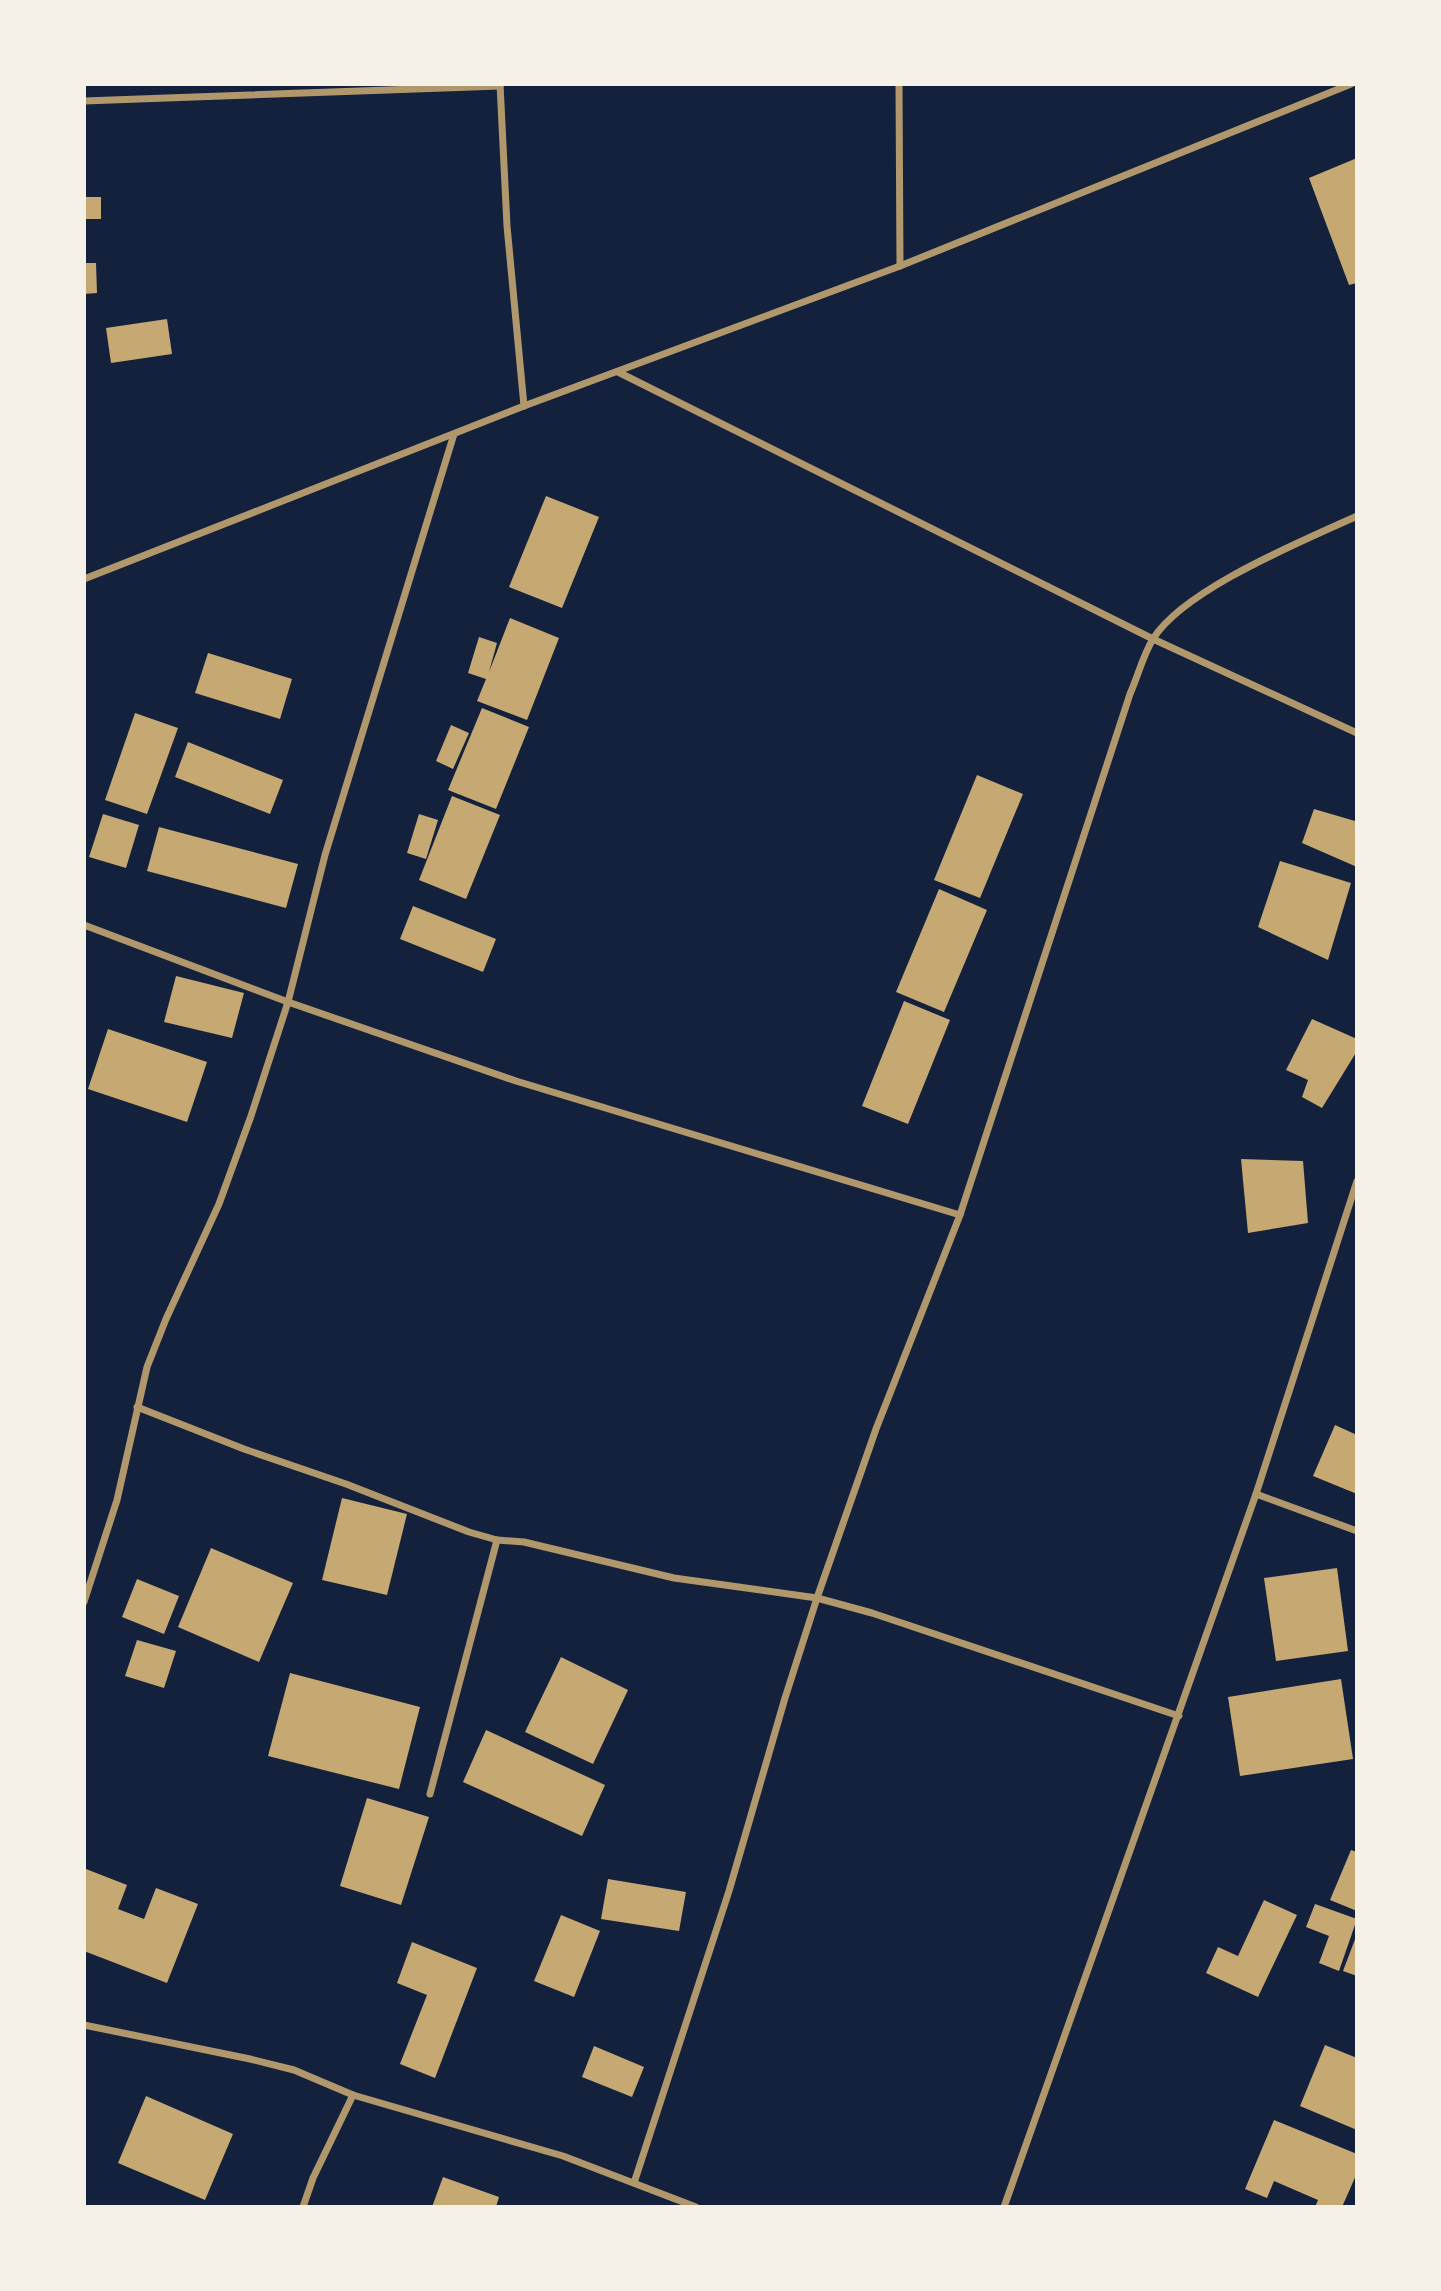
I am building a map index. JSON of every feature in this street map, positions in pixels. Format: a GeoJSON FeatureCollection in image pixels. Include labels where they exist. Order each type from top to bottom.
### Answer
{"type":"FeatureCollection","features":[{"type":"Feature","properties":{"kind":"street"},"geometry":{"type":"LineString","coordinates":[[900,84],[900,266]]}},
{"type":"Feature","properties":{"kind":"street"},"geometry":{"type":"LineString","coordinates":[[84,579],[524,407],[900,266],[1351,84]]}},
{"type":"Feature","properties":{"kind":"street"},"geometry":{"type":"LineString","coordinates":[[84,101],[500,85],[507,226],[524,407]]}},
{"type":"Feature","properties":{"kind":"street"},"geometry":{"type":"LineString","coordinates":[[618,372],[1153,639],[1357,733]]}},
{"type":"Feature","properties":{"kind":"street"},"geometry":{"type":"LineString","coordinates":[[84,1602],[117,1500],[147,1367],[223,1191],[288,1002],[325,855],[454,434]]}},
{"type":"Feature","properties":{"kind":"street"},"geometry":{"type":"LineString","coordinates":[[634,2183],[729,1891],[817,1598],[876,1429],[960,1214],[1130,694],[1153,639],[1172,617],[1225,580],[1357,516]]}},
{"type":"Feature","properties":{"kind":"street"},"geometry":{"type":"LineString","coordinates":[[84,925],[288,1002],[516,1081],[960,1214]]}},
{"type":"Feature","properties":{"kind":"street"},"geometry":{"type":"LineString","coordinates":[[1004,2207],[1256,1494],[1357,1181]]}},
{"type":"Feature","properties":{"kind":"street"},"geometry":{"type":"LineString","coordinates":[[137,1407],[469,1532],[497,1540],[524,1542],[640,1571],[817,1598],[872,1613],[1178,1716]]}},
{"type":"Feature","properties":{"kind":"street"},"geometry":{"type":"LineString","coordinates":[[1256,1494],[1357,1531]]}},
{"type":"Feature","properties":{"kind":"street"},"geometry":{"type":"LineString","coordinates":[[430,1794],[497,1540]]}},
{"type":"Feature","properties":{"kind":"street"},"geometry":{"type":"LineString","coordinates":[[84,2025],[294,2070],[353,2095],[562,2156],[696,2207]]}},
{"type":"Feature","properties":{"kind":"street"},"geometry":{"type":"LineString","coordinates":[[303,2207],[313,2178],[353,2095]]}},
{"type":"Feature","properties":{"kind":"building"},"geometry":{"type":"Polygon","coordinates":[[[1357,158],[1357,283],[1349,285],[1309,178],[1357,158]]]}},
{"type":"Feature","properties":{"kind":"building"},"geometry":{"type":"Polygon","coordinates":[[[84,197],[101,197],[101,219],[84,219],[84,197]]]}},
{"type":"Feature","properties":{"kind":"building"},"geometry":{"type":"Polygon","coordinates":[[[84,263],[96,263],[97,293],[84,294],[84,263]]]}},
{"type":"Feature","properties":{"kind":"building"},"geometry":{"type":"Polygon","coordinates":[[[167,319],[172,354],[111,363],[106,328],[167,319]]]}},
{"type":"Feature","properties":{"kind":"building"},"geometry":{"type":"Polygon","coordinates":[[[546,496],[599,517],[562,608],[509,587],[546,496]]]}},
{"type":"Feature","properties":{"kind":"building"},"geometry":{"type":"Polygon","coordinates":[[[510,618],[559,638],[527,720],[477,701],[486,679],[468,673],[479,637],[497,643],[489,672],[510,618]]]}},
{"type":"Feature","properties":{"kind":"building"},"geometry":{"type":"Polygon","coordinates":[[[208,653],[292,679],[280,719],[195,693],[208,653]]]}},
{"type":"Feature","properties":{"kind":"building"},"geometry":{"type":"Polygon","coordinates":[[[482,708],[529,727],[496,809],[448,790],[482,708]]]}},
{"type":"Feature","properties":{"kind":"building"},"geometry":{"type":"Polygon","coordinates":[[[135,713],[178,728],[147,814],[105,800],[135,713]]]}},
{"type":"Feature","properties":{"kind":"building"},"geometry":{"type":"Polygon","coordinates":[[[451,725],[469,733],[453,769],[436,761],[451,725]]]}},
{"type":"Feature","properties":{"kind":"building"},"geometry":{"type":"Polygon","coordinates":[[[188,742],[283,780],[270,814],[175,777],[188,742]]]}},
{"type":"Feature","properties":{"kind":"building"},"geometry":{"type":"Polygon","coordinates":[[[977,775],[1023,794],[980,898],[934,880],[977,775]]]}},
{"type":"Feature","properties":{"kind":"building"},"geometry":{"type":"Polygon","coordinates":[[[452,796],[500,815],[466,899],[419,880],[452,796]]]}},
{"type":"Feature","properties":{"kind":"building"},"geometry":{"type":"Polygon","coordinates":[[[1314,809],[1355,821],[1357,815],[1357,867],[1302,843],[1314,809]]]}},
{"type":"Feature","properties":{"kind":"building"},"geometry":{"type":"Polygon","coordinates":[[[103,814],[139,825],[126,868],[89,857],[103,814]]]}},
{"type":"Feature","properties":{"kind":"building"},"geometry":{"type":"Polygon","coordinates":[[[419,814],[438,820],[426,859],[407,853],[419,814]]]}},
{"type":"Feature","properties":{"kind":"building"},"geometry":{"type":"Polygon","coordinates":[[[159,827],[298,864],[286,908],[147,871],[159,827]]]}},
{"type":"Feature","properties":{"kind":"building"},"geometry":{"type":"Polygon","coordinates":[[[1280,861],[1351,883],[1328,960],[1258,927],[1280,861]]]}},
{"type":"Feature","properties":{"kind":"building"},"geometry":{"type":"Polygon","coordinates":[[[939,889],[987,910],[944,1012],[896,992],[939,889]]]}},
{"type":"Feature","properties":{"kind":"building"},"geometry":{"type":"Polygon","coordinates":[[[413,906],[496,939],[483,972],[400,939],[413,906]]]}},
{"type":"Feature","properties":{"kind":"building"},"geometry":{"type":"Polygon","coordinates":[[[176,976],[244,993],[232,1038],[164,1022],[176,976]]]}},
{"type":"Feature","properties":{"kind":"building"},"geometry":{"type":"Polygon","coordinates":[[[904,1001],[950,1020],[908,1124],[862,1106],[904,1001]]]}},
{"type":"Feature","properties":{"kind":"building"},"geometry":{"type":"Polygon","coordinates":[[[1312,1019],[1357,1039],[1357,1051],[1322,1108],[1302,1097],[1308,1080],[1286,1070],[1312,1019]]]}},
{"type":"Feature","properties":{"kind":"building"},"geometry":{"type":"Polygon","coordinates":[[[108,1029],[207,1062],[187,1122],[88,1089],[108,1029]]]}},
{"type":"Feature","properties":{"kind":"building"},"geometry":{"type":"Polygon","coordinates":[[[1241,1159],[1303,1161],[1308,1223],[1248,1233],[1241,1159]]]}},
{"type":"Feature","properties":{"kind":"building"},"geometry":{"type":"Polygon","coordinates":[[[1335,1425],[1357,1435],[1357,1494],[1313,1476],[1335,1425]]]}},
{"type":"Feature","properties":{"kind":"building"},"geometry":{"type":"Polygon","coordinates":[[[342,1498],[407,1514],[387,1595],[322,1580],[342,1498]]]}},
{"type":"Feature","properties":{"kind":"building"},"geometry":{"type":"Polygon","coordinates":[[[211,1548],[293,1583],[259,1662],[178,1627],[211,1548]]]}},
{"type":"Feature","properties":{"kind":"building"},"geometry":{"type":"Polygon","coordinates":[[[1337,1568],[1348,1651],[1276,1661],[1264,1578],[1337,1568]]]}},
{"type":"Feature","properties":{"kind":"building"},"geometry":{"type":"Polygon","coordinates":[[[137,1579],[179,1596],[164,1634],[122,1617],[137,1579]]]}},
{"type":"Feature","properties":{"kind":"building"},"geometry":{"type":"Polygon","coordinates":[[[137,1640],[176,1651],[164,1688],[125,1676],[137,1640]]]}},
{"type":"Feature","properties":{"kind":"building"},"geometry":{"type":"Polygon","coordinates":[[[561,1657],[628,1690],[593,1764],[525,1732],[561,1657]]]}},
{"type":"Feature","properties":{"kind":"building"},"geometry":{"type":"Polygon","coordinates":[[[290,1673],[420,1707],[399,1789],[268,1756],[290,1673]]]}},
{"type":"Feature","properties":{"kind":"building"},"geometry":{"type":"Polygon","coordinates":[[[1341,1679],[1353,1759],[1240,1776],[1228,1697],[1341,1679]]]}},
{"type":"Feature","properties":{"kind":"building"},"geometry":{"type":"Polygon","coordinates":[[[486,1730],[605,1785],[582,1836],[463,1782],[486,1730]]]}},
{"type":"Feature","properties":{"kind":"building"},"geometry":{"type":"Polygon","coordinates":[[[367,1798],[429,1817],[401,1905],[340,1886],[367,1798]]]}},
{"type":"Feature","properties":{"kind":"building"},"geometry":{"type":"Polygon","coordinates":[[[1351,1850],[1357,1852],[1357,1911],[1330,1900],[1351,1850]]]}},
{"type":"Feature","properties":{"kind":"building"},"geometry":{"type":"Polygon","coordinates":[[[86,1869],[127,1885],[118,1909],[144,1919],[156,1888],[198,1904],[167,1983],[84,1951],[86,1869]]]}},
{"type":"Feature","properties":{"kind":"building"},"geometry":{"type":"Polygon","coordinates":[[[608,1879],[686,1892],[679,1931],[601,1919],[608,1879]]]}},
{"type":"Feature","properties":{"kind":"building"},"geometry":{"type":"Polygon","coordinates":[[[1264,1900],[1297,1915],[1258,1997],[1206,1973],[1218,1947],[1238,1956],[1264,1900]]]}},
{"type":"Feature","properties":{"kind":"building"},"geometry":{"type":"Polygon","coordinates":[[[1315,1904],[1357,1919],[1339,1971],[1319,1963],[1329,1936],[1306,1927],[1315,1904]]]}},
{"type":"Feature","properties":{"kind":"building"},"geometry":{"type":"Polygon","coordinates":[[[561,1915],[600,1931],[574,1997],[534,1981],[561,1915]]]}},
{"type":"Feature","properties":{"kind":"building"},"geometry":{"type":"Polygon","coordinates":[[[1357,1934],[1357,1976],[1343,1971],[1357,1934]]]}},
{"type":"Feature","properties":{"kind":"building"},"geometry":{"type":"Polygon","coordinates":[[[412,1942],[477,1968],[435,2078],[400,2064],[427,1995],[397,1983],[412,1942]]]}},
{"type":"Feature","properties":{"kind":"building"},"geometry":{"type":"Polygon","coordinates":[[[1325,2045],[1357,2058],[1357,2130],[1300,2106],[1325,2045]]]}},
{"type":"Feature","properties":{"kind":"building"},"geometry":{"type":"Polygon","coordinates":[[[594,2046],[644,2067],[632,2097],[582,2077],[594,2046]]]}},
{"type":"Feature","properties":{"kind":"building"},"geometry":{"type":"Polygon","coordinates":[[[146,2096],[233,2134],[205,2200],[118,2163],[146,2096]]]}},
{"type":"Feature","properties":{"kind":"building"},"geometry":{"type":"Polygon","coordinates":[[[1274,2120],[1357,2154],[1357,2173],[1342,2207],[1315,2207],[1318,2200],[1274,2181],[1267,2198],[1245,2189],[1274,2120]]]}},
{"type":"Feature","properties":{"kind":"building"},"geometry":{"type":"Polygon","coordinates":[[[443,2177],[499,2197],[496,2207],[432,2207],[443,2177]]]}}]}
